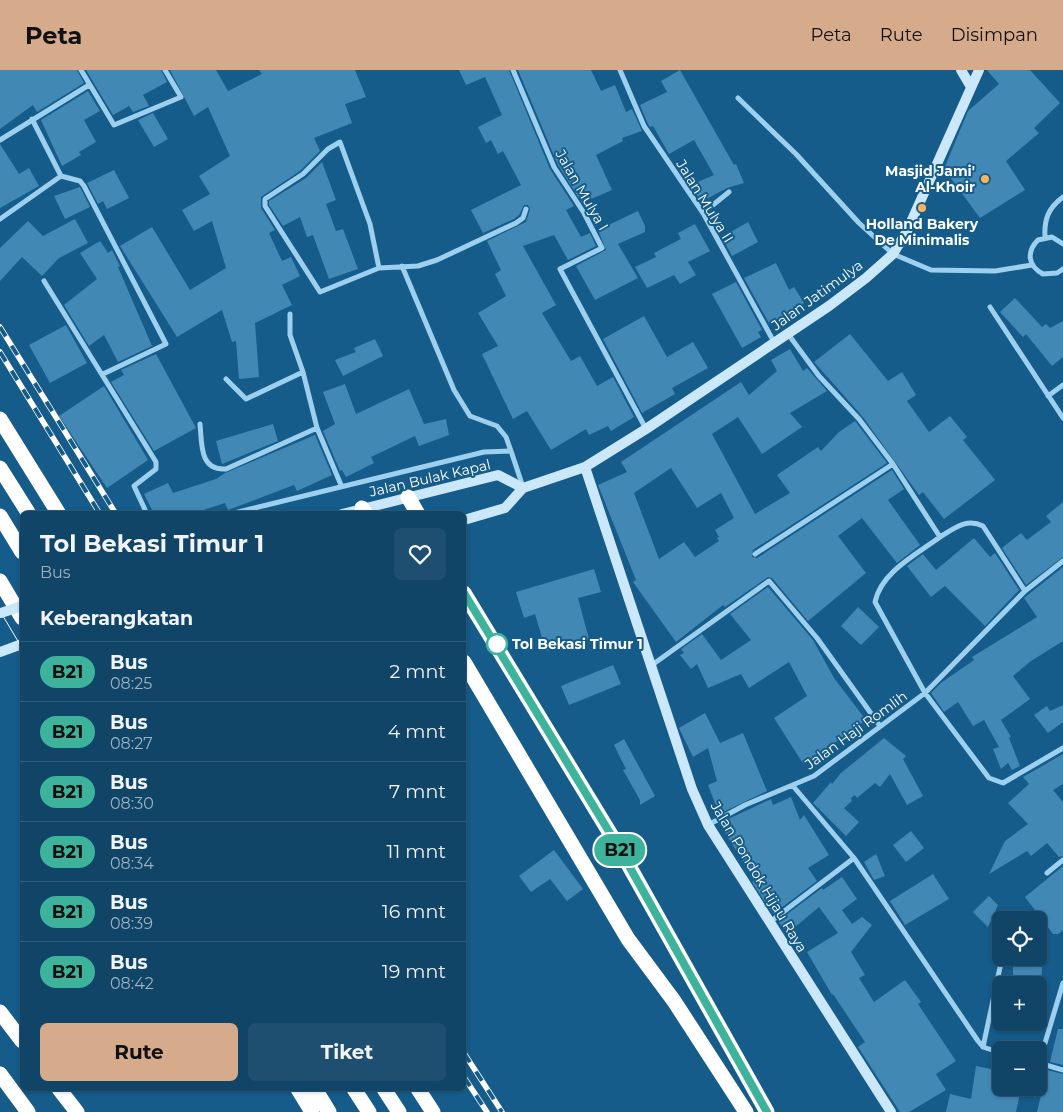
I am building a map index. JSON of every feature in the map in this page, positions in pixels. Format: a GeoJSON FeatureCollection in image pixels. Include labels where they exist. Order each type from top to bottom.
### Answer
{"type":"FeatureCollection","features":[{"type":"Feature","properties":{"kind":"highway"},"geometry":{"type":"LineString","coordinates":[[0,419],[57,511]]}},
{"type":"Feature","properties":{"kind":"highway"},"geometry":{"type":"LineString","coordinates":[[0,468],[26,511]]}},
{"type":"Feature","properties":{"kind":"highway"},"geometry":{"type":"LineString","coordinates":[[408,497],[416,511]]}},
{"type":"Feature","properties":{"kind":"highway"},"geometry":{"type":"LineString","coordinates":[[0,516],[20,549]]}},
{"type":"Feature","properties":{"kind":"highway"},"geometry":{"type":"LineString","coordinates":[[0,581],[20,615]]}},
{"type":"Feature","properties":{"kind":"highway"},"geometry":{"type":"LineString","coordinates":[[466,601],[498,647],[619,848],[767,1112]]}},
{"type":"Feature","properties":{"kind":"highway"},"geometry":{"type":"LineString","coordinates":[[466,665],[628,939],[674,1001],[746,1112]]}},
{"type":"Feature","properties":{"kind":"highway"},"geometry":{"type":"LineString","coordinates":[[0,1012],[20,1038]]}},
{"type":"Feature","properties":{"kind":"highway"},"geometry":{"type":"LineString","coordinates":[[0,1074],[28,1112]]}},
{"type":"Feature","properties":{"kind":"highway"},"geometry":{"type":"LineString","coordinates":[[61,1091],[77,1112]]}},
{"type":"Feature","properties":{"kind":"highway"},"geometry":{"type":"LineString","coordinates":[[299,1091],[312,1112]]}},
{"type":"Feature","properties":{"kind":"highway"},"geometry":{"type":"LineString","coordinates":[[316,1091],[329,1112]]}},
{"type":"Feature","properties":{"kind":"highway"},"geometry":{"type":"LineString","coordinates":[[355,1091],[369,1112]]}},
{"type":"Feature","properties":{"kind":"highway"},"geometry":{"type":"LineString","coordinates":[[385,1091],[399,1112]]}},
{"type":"Feature","properties":{"kind":"highway"},"geometry":{"type":"LineString","coordinates":[[419,1091],[432,1112]]}},
{"type":"Feature","properties":{"kind":"main road"},"geometry":{"type":"LineString","coordinates":[[961,70],[971,87]]}},
{"type":"Feature","properties":{"kind":"main road","name":"Jalan Jatimulya"},"geometry":{"type":"LineString","coordinates":[[585,467],[646,430],[788,334],[859,284],[894,254],[907,231],[979,70]]}},
{"type":"Feature","properties":{"kind":"main road"},"geometry":{"type":"LineString","coordinates":[[466,519],[505,508],[523,488],[585,467]]}},
{"type":"Feature","properties":{"kind":"main road","name":"Jalan Pondok Hijau Raya"},"geometry":{"type":"LineString","coordinates":[[585,467],[692,789],[708,825],[891,1112]]}},
{"type":"Feature","properties":{"kind":"main road","name":"Jalan Bulak Kapal"},"geometry":{"type":"LineString","coordinates":[[364,511],[408,497],[498,475],[523,488]]}},
{"type":"Feature","properties":{"kind":"main road"},"geometry":{"type":"LineString","coordinates":[[0,613],[20,607]]}},
{"type":"Feature","properties":{"kind":"main road"},"geometry":{"type":"LineString","coordinates":[[0,652],[20,645]]}},
{"type":"Feature","properties":{"kind":"street"},"geometry":{"type":"LineString","coordinates":[[81,70],[114,125],[181,97],[165,70]]}},
{"type":"Feature","properties":{"kind":"street","name":"Jalan Mulya I"},"geometry":{"type":"LineString","coordinates":[[513,70],[554,167],[584,213],[602,248],[560,269],[646,430]]}},
{"type":"Feature","properties":{"kind":"street","name":"Jalan Mulya II"},"geometry":{"type":"LineString","coordinates":[[620,70],[644,126],[703,213],[774,343]]}},
{"type":"Feature","properties":{"kind":"street"},"geometry":{"type":"LineString","coordinates":[[0,140],[89,86]]}},
{"type":"Feature","properties":{"kind":"street"},"geometry":{"type":"LineString","coordinates":[[738,98],[796,154],[859,223],[894,254],[931,270],[995,271],[1032,266],[1043,274],[1057,273],[1063,269]]}},
{"type":"Feature","properties":{"kind":"street"},"geometry":{"type":"LineString","coordinates":[[32,119],[61,176],[80,181],[84,186],[166,344],[103,374]]}},
{"type":"Feature","properties":{"kind":"street"},"geometry":{"type":"LineString","coordinates":[[378,268],[370,224],[340,142],[328,149],[303,174],[265,199],[265,206],[320,292],[378,268],[418,266],[437,260],[516,223],[523,218],[526,209]]}},
{"type":"Feature","properties":{"kind":"street"},"geometry":{"type":"LineString","coordinates":[[0,219],[61,176]]}},
{"type":"Feature","properties":{"kind":"street"},"geometry":{"type":"LineString","coordinates":[[703,213],[729,192]]}},
{"type":"Feature","properties":{"kind":"street"},"geometry":{"type":"LineString","coordinates":[[1045,237],[1048,212],[1063,197]]}},
{"type":"Feature","properties":{"kind":"street"},"geometry":{"type":"LineString","coordinates":[[1032,266],[1030,251],[1038,240],[1052,237],[1063,244]]}},
{"type":"Feature","properties":{"kind":"street"},"geometry":{"type":"LineString","coordinates":[[402,266],[454,390],[470,416],[497,426],[506,437],[523,488]]}},
{"type":"Feature","properties":{"kind":"street"},"geometry":{"type":"LineString","coordinates":[[44,281],[156,462],[156,469],[134,486],[146,511]]}},
{"type":"Feature","properties":{"kind":"street"},"geometry":{"type":"LineString","coordinates":[[990,307],[1063,418]]}},
{"type":"Feature","properties":{"kind":"street"},"geometry":{"type":"LineString","coordinates":[[290,314],[290,335],[303,372],[317,428],[342,486]]}},
{"type":"Feature","properties":{"kind":"street"},"geometry":{"type":"LineString","coordinates":[[788,334],[819,376],[859,419],[893,464],[940,537]]}},
{"type":"Feature","properties":{"kind":"street"},"geometry":{"type":"LineString","coordinates":[[226,379],[246,399],[303,372]]}},
{"type":"Feature","properties":{"kind":"street"},"geometry":{"type":"LineString","coordinates":[[1048,396],[1063,385]]}},
{"type":"Feature","properties":{"kind":"street"},"geometry":{"type":"LineString","coordinates":[[200,424],[206,461],[213,468],[219,470],[226,469],[317,428]]}},
{"type":"Feature","properties":{"kind":"street"},"geometry":{"type":"LineString","coordinates":[[242,511],[484,452],[511,451]]}},
{"type":"Feature","properties":{"kind":"street"},"geometry":{"type":"LineString","coordinates":[[755,554],[893,464]]}},
{"type":"Feature","properties":{"kind":"street"},"geometry":{"type":"LineString","coordinates":[[1025,591],[983,526],[973,522],[961,524],[940,537],[884,580],[877,590],[875,602],[925,693],[1025,591],[1063,560]]}},
{"type":"Feature","properties":{"kind":"street"},"geometry":{"type":"LineString","coordinates":[[652,665],[769,581],[817,638],[880,726]]}},
{"type":"Feature","properties":{"kind":"street","name":"Jalan Haji Romlih"},"geometry":{"type":"LineString","coordinates":[[708,825],[745,804],[814,776],[925,693],[989,778],[996,782],[1003,783],[1063,748]]}},
{"type":"Feature","properties":{"kind":"street"},"geometry":{"type":"LineString","coordinates":[[793,786],[854,858],[983,1047],[992,1050]]}},
{"type":"Feature","properties":{"kind":"street"},"geometry":{"type":"LineString","coordinates":[[769,922],[854,858]]}},
{"type":"Feature","properties":{"kind":"street"},"geometry":{"type":"LineString","coordinates":[[1046,873],[1063,860]]}},
{"type":"Feature","properties":{"kind":"street"},"geometry":{"type":"LineString","coordinates":[[983,1047],[1000,966]]}},
{"type":"Feature","properties":{"kind":"street"},"geometry":{"type":"LineString","coordinates":[[1046,1041],[1063,983]]}},
{"type":"Feature","properties":{"kind":"street"},"geometry":{"type":"LineString","coordinates":[[1047,1065],[1063,1070]]}},
{"type":"Feature","properties":{"kind":"building"},"geometry":{"type":"Polygon","coordinates":[[[0,70],[77,70],[84,83],[37,112],[33,105],[0,129],[0,70]]]}},
{"type":"Feature","properties":{"kind":"building"},"geometry":{"type":"Polygon","coordinates":[[[86,70],[161,70],[167,82],[143,95],[149,106],[133,112],[129,106],[113,115],[86,70]]]}},
{"type":"Feature","properties":{"kind":"building"},"geometry":{"type":"Polygon","coordinates":[[[170,70],[216,70],[228,91],[262,74],[259,70],[355,70],[366,97],[345,104],[352,123],[314,138],[320,151],[300,171],[261,197],[261,208],[275,230],[269,233],[282,261],[291,257],[300,276],[282,285],[292,305],[255,323],[259,377],[239,379],[236,341],[232,342],[222,310],[177,337],[120,246],[152,227],[190,290],[226,268],[212,221],[194,231],[182,210],[210,194],[199,176],[230,156],[208,107],[194,116],[170,70]]]}},
{"type":"Feature","properties":{"kind":"building"},"geometry":{"type":"Polygon","coordinates":[[[459,70],[509,70],[550,169],[574,206],[566,210],[581,237],[590,233],[596,246],[568,260],[554,235],[523,246],[556,305],[542,313],[571,361],[580,356],[597,386],[613,377],[634,417],[611,431],[608,426],[589,435],[586,429],[551,450],[527,411],[513,419],[482,354],[498,346],[478,313],[506,296],[495,274],[501,270],[487,241],[526,222],[530,209],[528,205],[524,205],[519,215],[514,219],[483,233],[471,210],[521,185],[503,151],[498,154],[491,140],[486,143],[478,127],[502,115],[485,77],[466,85],[459,70]]]}},
{"type":"Feature","properties":{"kind":"building"},"geometry":{"type":"Polygon","coordinates":[[[518,70],[591,70],[601,91],[615,85],[626,112],[632,109],[642,131],[622,138],[623,141],[596,155],[612,190],[582,203],[558,165],[518,70]]]}},
{"type":"Feature","properties":{"kind":"building"},"geometry":{"type":"Polygon","coordinates":[[[680,70],[734,165],[736,164],[744,183],[727,188],[701,202],[691,185],[714,175],[694,140],[669,154],[653,126],[650,127],[648,124],[640,105],[667,92],[661,81],[680,70]]]}},
{"type":"Feature","properties":{"kind":"building"},"geometry":{"type":"Polygon","coordinates":[[[987,70],[1030,70],[1060,103],[1034,128],[1039,133],[1006,161],[1025,190],[980,218],[944,169],[968,111],[999,84],[987,70]]]}},
{"type":"Feature","properties":{"kind":"building"},"geometry":{"type":"Polygon","coordinates":[[[88,91],[100,111],[84,120],[96,142],[79,152],[81,155],[62,166],[41,120],[88,91]]]}},
{"type":"Feature","properties":{"kind":"building"},"geometry":{"type":"Polygon","coordinates":[[[153,113],[168,139],[154,147],[138,120],[153,113]]]}},
{"type":"Feature","properties":{"kind":"building"},"geometry":{"type":"Polygon","coordinates":[[[0,144],[19,174],[29,168],[39,186],[0,208],[0,144]]]}},
{"type":"Feature","properties":{"kind":"building"},"geometry":{"type":"Polygon","coordinates":[[[322,162],[336,200],[326,204],[336,231],[343,229],[358,269],[329,279],[313,235],[307,237],[300,217],[283,226],[269,205],[269,201],[306,178],[322,162]]]}},
{"type":"Feature","properties":{"kind":"building"},"geometry":{"type":"Polygon","coordinates":[[[114,170],[129,198],[107,209],[103,201],[98,204],[87,183],[114,170]]]}},
{"type":"Feature","properties":{"kind":"building"},"geometry":{"type":"Polygon","coordinates":[[[80,187],[90,207],[65,219],[54,196],[80,187]]]}},
{"type":"Feature","properties":{"kind":"building"},"geometry":{"type":"Polygon","coordinates":[[[638,211],[645,226],[645,232],[618,244],[638,278],[595,300],[576,266],[606,250],[598,230],[638,211]]]}},
{"type":"Feature","properties":{"kind":"building"},"geometry":{"type":"Polygon","coordinates":[[[75,219],[88,243],[59,258],[42,276],[22,257],[0,281],[0,248],[28,221],[43,236],[75,219]]]}},
{"type":"Feature","properties":{"kind":"building"},"geometry":{"type":"Polygon","coordinates":[[[748,222],[758,242],[732,256],[722,237],[748,222]]]}},
{"type":"Feature","properties":{"kind":"building"},"geometry":{"type":"Polygon","coordinates":[[[695,224],[710,251],[688,262],[696,275],[680,284],[674,275],[647,288],[635,267],[656,257],[654,253],[681,239],[678,233],[695,224]]]}},
{"type":"Feature","properties":{"kind":"building"},"geometry":{"type":"Polygon","coordinates":[[[100,241],[108,253],[112,250],[120,266],[118,267],[152,346],[118,362],[104,335],[89,346],[64,305],[97,279],[80,253],[100,241]]]}},
{"type":"Feature","properties":{"kind":"building"},"geometry":{"type":"Polygon","coordinates":[[[776,263],[789,290],[794,287],[804,303],[770,325],[744,278],[776,263]]]}},
{"type":"Feature","properties":{"kind":"building"},"geometry":{"type":"Polygon","coordinates":[[[736,282],[762,330],[758,332],[761,337],[742,348],[712,294],[736,282]]]}},
{"type":"Feature","properties":{"kind":"building"},"geometry":{"type":"Polygon","coordinates":[[[1015,298],[1042,327],[1046,324],[1050,328],[1063,321],[1063,357],[1052,366],[1026,334],[1023,337],[1000,312],[1015,298]]]}},
{"type":"Feature","properties":{"kind":"building"},"geometry":{"type":"Polygon","coordinates":[[[644,316],[667,357],[693,342],[708,368],[672,388],[675,394],[642,413],[603,339],[644,316]]]}},
{"type":"Feature","properties":{"kind":"building"},"geometry":{"type":"Polygon","coordinates":[[[66,325],[87,363],[50,383],[29,345],[66,325]]]}},
{"type":"Feature","properties":{"kind":"building"},"geometry":{"type":"Polygon","coordinates":[[[850,334],[888,381],[902,372],[916,395],[907,401],[929,432],[950,416],[967,437],[963,440],[995,480],[944,519],[923,492],[919,495],[862,416],[814,362],[850,334]]]}},
{"type":"Feature","properties":{"kind":"building"},"geometry":{"type":"Polygon","coordinates":[[[375,339],[383,356],[343,376],[335,360],[356,352],[354,348],[375,339]]]}},
{"type":"Feature","properties":{"kind":"building"},"geometry":{"type":"Polygon","coordinates":[[[790,349],[803,371],[807,368],[827,391],[790,413],[802,427],[762,454],[738,417],[712,434],[755,514],[790,493],[777,475],[818,447],[821,451],[839,432],[855,421],[887,463],[753,550],[752,557],[757,558],[892,470],[904,489],[888,500],[920,545],[897,563],[862,518],[838,536],[866,573],[808,621],[772,578],[768,577],[725,607],[723,605],[676,642],[633,582],[636,580],[598,485],[627,472],[621,462],[741,382],[749,395],[777,371],[771,360],[790,349]],[[671,468],[634,493],[659,559],[684,542],[695,557],[719,541],[715,530],[734,518],[721,493],[697,508],[671,468]]]}},
{"type":"Feature","properties":{"kind":"building"},"geometry":{"type":"Polygon","coordinates":[[[156,354],[196,428],[154,451],[111,382],[124,375],[121,370],[156,354]]]}},
{"type":"Feature","properties":{"kind":"building"},"geometry":{"type":"Polygon","coordinates":[[[345,384],[356,414],[409,389],[424,424],[446,419],[449,435],[419,446],[415,436],[371,457],[374,463],[346,477],[342,470],[340,471],[323,431],[335,424],[323,392],[345,384]]]}},
{"type":"Feature","properties":{"kind":"building"},"geometry":{"type":"Polygon","coordinates":[[[104,386],[148,460],[107,488],[59,416],[104,386]]]}},
{"type":"Feature","properties":{"kind":"building"},"geometry":{"type":"Polygon","coordinates":[[[273,424],[278,441],[222,464],[216,441],[273,424]]]}},
{"type":"Feature","properties":{"kind":"building"},"geometry":{"type":"Polygon","coordinates":[[[315,435],[332,475],[297,491],[294,485],[228,510],[225,503],[200,511],[152,511],[144,494],[168,483],[173,493],[216,479],[225,473],[315,435]]]}},
{"type":"Feature","properties":{"kind":"building"},"geometry":{"type":"Polygon","coordinates":[[[1063,502],[1063,557],[1026,585],[1002,548],[1021,533],[1027,540],[1051,522],[1046,516],[1063,502]]]}},
{"type":"Feature","properties":{"kind":"building"},"geometry":{"type":"Polygon","coordinates":[[[974,538],[990,557],[995,553],[1019,590],[985,626],[945,586],[931,597],[907,566],[923,554],[936,570],[974,538]]]}},
{"type":"Feature","properties":{"kind":"building"},"geometry":{"type":"Polygon","coordinates":[[[1063,567],[1063,641],[1031,661],[1013,676],[1030,699],[1001,720],[1011,737],[1009,738],[1020,766],[1012,770],[1008,763],[1001,769],[993,749],[999,747],[984,720],[973,726],[958,702],[944,712],[931,693],[941,683],[974,660],[972,657],[1037,617],[1024,598],[1063,567]]]}},
{"type":"Feature","properties":{"kind":"building"},"geometry":{"type":"Polygon","coordinates":[[[594,569],[601,592],[578,598],[589,639],[546,651],[535,614],[524,618],[516,592],[594,569]]]}},
{"type":"Feature","properties":{"kind":"building"},"geometry":{"type":"Polygon","coordinates":[[[768,587],[813,640],[834,678],[866,720],[804,765],[774,718],[807,696],[789,662],[749,688],[741,674],[708,688],[697,664],[691,669],[680,655],[684,653],[681,649],[702,634],[721,660],[751,640],[730,614],[768,587]]]}},
{"type":"Feature","properties":{"kind":"building"},"geometry":{"type":"Polygon","coordinates":[[[858,607],[879,627],[861,645],[841,626],[858,607]]]}},
{"type":"Feature","properties":{"kind":"building"},"geometry":{"type":"Polygon","coordinates":[[[613,665],[621,684],[569,705],[561,686],[613,665]]]}},
{"type":"Feature","properties":{"kind":"building"},"geometry":{"type":"Polygon","coordinates":[[[1063,705],[1063,722],[1048,733],[1034,715],[1047,706],[1050,711],[1063,705]]]}},
{"type":"Feature","properties":{"kind":"building"},"geometry":{"type":"Polygon","coordinates":[[[705,713],[720,743],[743,733],[767,791],[719,814],[708,785],[717,781],[708,748],[693,757],[679,728],[705,713]]]}},
{"type":"Feature","properties":{"kind":"building"},"geometry":{"type":"Polygon","coordinates":[[[884,738],[906,756],[903,759],[923,796],[907,805],[890,774],[880,787],[875,783],[857,798],[855,795],[851,798],[852,801],[844,808],[859,822],[846,836],[813,803],[831,782],[832,784],[841,773],[884,738]]]}},
{"type":"Feature","properties":{"kind":"building"},"geometry":{"type":"Polygon","coordinates":[[[624,739],[655,796],[640,805],[640,800],[623,770],[626,769],[614,745],[624,739]]]}},
{"type":"Feature","properties":{"kind":"building"},"geometry":{"type":"Polygon","coordinates":[[[1063,754],[1063,784],[1053,790],[1063,802],[1063,856],[1059,857],[1047,843],[1031,856],[1027,851],[989,874],[1005,841],[1028,824],[1008,803],[1029,784],[1023,777],[1063,754]]]}},
{"type":"Feature","properties":{"kind":"building"},"geometry":{"type":"Polygon","coordinates":[[[791,797],[800,820],[804,815],[829,855],[808,868],[817,881],[773,914],[752,882],[755,880],[723,830],[725,829],[722,822],[771,799],[773,805],[791,797]]]}},
{"type":"Feature","properties":{"kind":"building"},"geometry":{"type":"Polygon","coordinates":[[[911,831],[924,848],[906,862],[893,845],[911,831]]]}},
{"type":"Feature","properties":{"kind":"building"},"geometry":{"type":"Polygon","coordinates":[[[554,850],[583,889],[567,901],[550,879],[531,892],[519,876],[554,850]]]}},
{"type":"Feature","properties":{"kind":"building"},"geometry":{"type":"Polygon","coordinates":[[[876,854],[885,876],[874,880],[864,862],[876,854]]]}},
{"type":"Feature","properties":{"kind":"building"},"geometry":{"type":"Polygon","coordinates":[[[1063,866],[1063,930],[1058,934],[1053,934],[1047,926],[1047,911],[1036,911],[1025,897],[1063,866]]]}},
{"type":"Feature","properties":{"kind":"building"},"geometry":{"type":"Polygon","coordinates":[[[933,874],[949,899],[905,925],[890,901],[933,874]]]}},
{"type":"Feature","properties":{"kind":"building"},"geometry":{"type":"Polygon","coordinates":[[[842,877],[857,899],[842,910],[852,924],[862,917],[872,925],[851,952],[865,975],[859,978],[874,1002],[905,980],[921,1002],[918,1004],[956,1061],[936,1074],[946,1090],[909,1112],[900,1112],[858,1047],[865,1042],[832,995],[807,952],[838,933],[819,907],[788,933],[778,921],[822,888],[823,890],[842,877]]]}},
{"type":"Feature","properties":{"kind":"building"},"geometry":{"type":"Polygon","coordinates":[[[989,896],[998,905],[995,911],[992,911],[992,918],[988,927],[973,912],[989,896]]]}},
{"type":"Feature","properties":{"kind":"building"},"geometry":{"type":"Polygon","coordinates":[[[1013,966],[1042,967],[1042,976],[1013,976],[1013,966]]]}},
{"type":"Feature","properties":{"kind":"building"},"geometry":{"type":"Polygon","coordinates":[[[1058,1029],[1063,1029],[1063,1065],[1050,1062],[1058,1029]]]}},
{"type":"Feature","properties":{"kind":"building"},"geometry":{"type":"Polygon","coordinates":[[[976,1066],[992,1069],[992,1096],[1019,1096],[1016,1112],[946,1112],[950,1094],[971,1099],[976,1066]]]}},
{"type":"Feature","properties":{"kind":"building"},"geometry":{"type":"Polygon","coordinates":[[[1047,1070],[1063,1074],[1063,1112],[1037,1112],[1041,1096],[1047,1096],[1047,1070]]]}},
{"type":"Feature","properties":{"kind":"tram line"},"geometry":{"type":"LineString","coordinates":[[0,579],[20,613]]}},
{"type":"Feature","properties":{"kind":"tram line"},"geometry":{"type":"LineString","coordinates":[[0,611],[20,645]]}},
{"type":"Feature","properties":{"kind":"tram line"},"geometry":{"type":"LineString","coordinates":[[296,1091],[309,1112]]}},
{"type":"Feature","properties":{"kind":"tram line"},"geometry":{"type":"LineString","coordinates":[[314,1091],[328,1112]]}},
{"type":"Feature","properties":{"kind":"railway"},"geometry":{"type":"LineString","coordinates":[[0,327],[114,511]]}},
{"type":"Feature","properties":{"kind":"railway"},"geometry":{"type":"LineString","coordinates":[[0,352],[98,511]]}},
{"type":"Feature","properties":{"kind":"railway"},"geometry":{"type":"LineString","coordinates":[[466,1056],[502,1112]]}},
{"type":"Feature","properties":{"kind":"railway"},"geometry":{"type":"LineString","coordinates":[[466,1080],[487,1112]]}},
{"type":"Feature","properties":{"kind":"bus line","name":"B21"},"geometry":{"type":"LineString","coordinates":[[466,597],[493,638],[619,848],[767,1112]]}},
{"type":"Feature","properties":{"kind":"place","name":"Masjid Jami' Al-Khoir"},"geometry":{"type":"Point","coordinates":[985,179]}},
{"type":"Feature","properties":{"kind":"place","name":"Holland Bakery De Minimalis"},"geometry":{"type":"Point","coordinates":[922,208]}},
{"type":"Feature","properties":{"kind":"place","name":"Tol Bekasi Timur 1"},"geometry":{"type":"Point","coordinates":[497,644]}}]}
